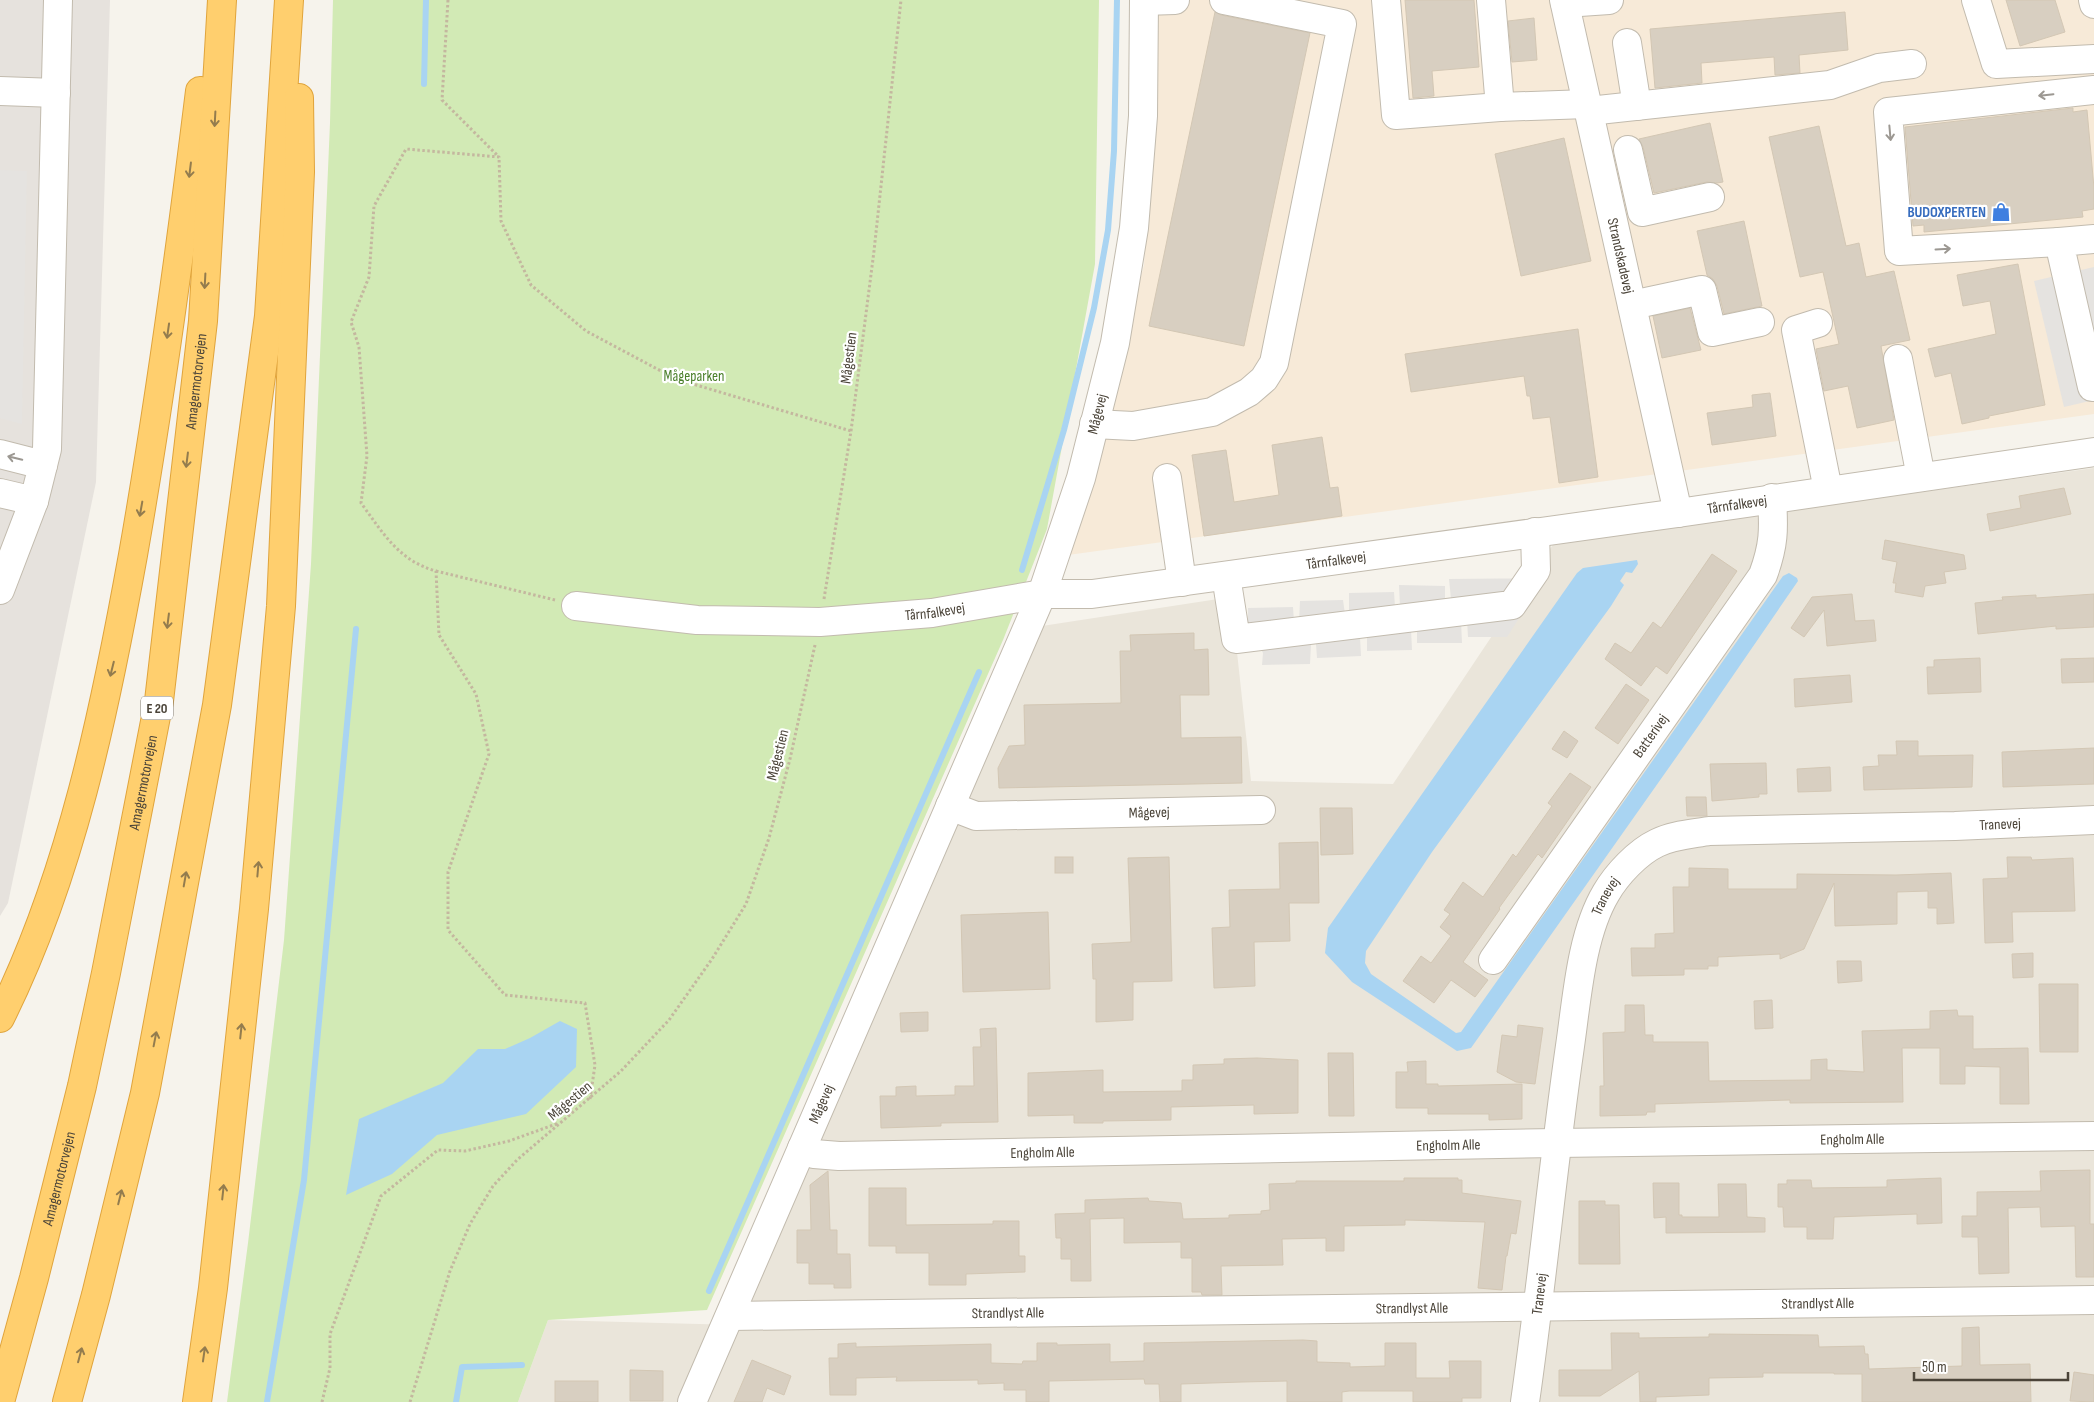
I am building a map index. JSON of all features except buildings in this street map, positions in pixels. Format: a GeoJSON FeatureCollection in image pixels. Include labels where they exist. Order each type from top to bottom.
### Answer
{"type":"FeatureCollection","features":[{"type":"Feature","properties":{"kind":"highway"},"geometry":{"type":"LineString","coordinates":[[0,1018],[40,926],[75,819],[115,655],[156,422],[211,0]]}},
{"type":"Feature","properties":{"kind":"highway","name":"Amagermotorvejen"},"geometry":{"type":"LineString","coordinates":[[0,1402],[34,1278],[82,1086],[159,701],[203,321],[222,0]]}},
{"type":"Feature","properties":{"kind":"highway"},"geometry":{"type":"LineString","coordinates":[[68,1402],[145,1093],[217,705],[269,316],[289,0]]}},
{"type":"Feature","properties":{"kind":"highway"},"geometry":{"type":"LineString","coordinates":[[197,1402],[213,1288],[252,929],[281,606],[300,172],[297,0]]}},
{"type":"Feature","properties":{"kind":"street"},"geometry":{"type":"LineString","coordinates":[[0,590],[34,501],[47,449],[58,0]]}},
{"type":"Feature","properties":{"kind":"street"},"geometry":{"type":"LineString","coordinates":[[1144,0],[1175,0]]}},
{"type":"Feature","properties":{"kind":"street","name":"Mågevej"},"geometry":{"type":"LineString","coordinates":[[692,1402],[1042,594],[1081,478],[1115,342],[1134,228],[1143,116],[1144,0]]}},
{"type":"Feature","properties":{"kind":"street"},"geometry":{"type":"LineString","coordinates":[[1094,424],[1133,426],[1212,412],[1249,392],[1264,379],[1274,363],[1342,24],[1224,0]]}},
{"type":"Feature","properties":{"kind":"street"},"geometry":{"type":"LineString","coordinates":[[1386,0],[1396,115],[1500,107],[1637,106],[1830,85],[1879,68],[1912,64]]}},
{"type":"Feature","properties":{"kind":"street"},"geometry":{"type":"LineString","coordinates":[[1491,0],[1500,107]]}},
{"type":"Feature","properties":{"kind":"street"},"geometry":{"type":"LineString","coordinates":[[1564,2],[1609,0]]}},
{"type":"Feature","properties":{"kind":"street"},"geometry":{"type":"LineString","coordinates":[[1976,0],[1996,64],[2094,59]]}},
{"type":"Feature","properties":{"kind":"street"},"geometry":{"type":"LineString","coordinates":[[2093,0],[2094,4]]}},
{"type":"Feature","properties":{"kind":"street","name":"Strandskadevej"},"geometry":{"type":"LineString","coordinates":[[1564,2],[1678,513]]}},
{"type":"Feature","properties":{"kind":"street"},"geometry":{"type":"LineString","coordinates":[[1627,43],[1637,106]]}},
{"type":"Feature","properties":{"kind":"street"},"geometry":{"type":"LineString","coordinates":[[0,90],[56,92]]}},
{"type":"Feature","properties":{"kind":"street"},"geometry":{"type":"LineString","coordinates":[[2094,90],[1888,112],[1899,251],[2094,239]]}},
{"type":"Feature","properties":{"kind":"street"},"geometry":{"type":"LineString","coordinates":[[1628,150],[1642,212],[1710,197]]}},
{"type":"Feature","properties":{"kind":"street"},"geometry":{"type":"LineString","coordinates":[[1606,185],[1634,178]]}},
{"type":"Feature","properties":{"kind":"street"},"geometry":{"type":"LineString","coordinates":[[2060,242],[2092,388],[2094,387]]}},
{"type":"Feature","properties":{"kind":"street"},"geometry":{"type":"LineString","coordinates":[[1632,305],[1702,290],[1712,332],[1760,322]]}},
{"type":"Feature","properties":{"kind":"street"},"geometry":{"type":"LineString","coordinates":[[1818,323],[1796,330],[1828,490]]}},
{"type":"Feature","properties":{"kind":"street"},"geometry":{"type":"LineString","coordinates":[[1898,359],[1921,477]]}},
{"type":"Feature","properties":{"kind":"street","name":"Tårnfalkevej"},"geometry":{"type":"LineString","coordinates":[[576,606],[698,620],[820,622],[932,613],[1042,594],[1092,594],[1182,582],[1678,513],[2094,452]]}},
{"type":"Feature","properties":{"kind":"street"},"geometry":{"type":"LineString","coordinates":[[0,454],[43,465]]}},
{"type":"Feature","properties":{"kind":"street"},"geometry":{"type":"LineString","coordinates":[[1167,478],[1182,582]]}},
{"type":"Feature","properties":{"kind":"street"},"geometry":{"type":"LineString","coordinates":[[0,493],[34,501]]}},
{"type":"Feature","properties":{"kind":"street","name":"Batterivej"},"geometry":{"type":"LineString","coordinates":[[1493,960],[1763,575],[1771,551],[1774,531],[1772,498]]}},
{"type":"Feature","properties":{"kind":"street"},"geometry":{"type":"LineString","coordinates":[[1226,576],[1236,639],[1512,605],[1536,570],[1535,532]]}},
{"type":"Feature","properties":{"kind":"street","name":"Mågevej"},"geometry":{"type":"LineString","coordinates":[[950,806],[976,816],[1261,810]]}},
{"type":"Feature","properties":{"kind":"street","name":"Tranevej"},"geometry":{"type":"LineString","coordinates":[[1525,1402],[1539,1306],[1557,1143],[1585,951],[1594,918],[1606,892],[1623,872],[1639,856],[1657,843],[1682,835],[1709,831],[1956,826],[2094,820]]}},
{"type":"Feature","properties":{"kind":"street","name":"Engholm Alle"},"geometry":{"type":"LineString","coordinates":[[802,1148],[814,1154],[839,1156],[1557,1143],[2094,1136]]}},
{"type":"Feature","properties":{"kind":"street","name":"Strandlyst Alle"},"geometry":{"type":"LineString","coordinates":[[730,1316],[2094,1300]]}},
{"type":"Feature","properties":{"kind":"path"},"geometry":{"type":"LineString","coordinates":[[448,0],[442,100],[499,157],[501,221],[531,285],[586,331],[676,379],[851,431]]}},
{"type":"Feature","properties":{"kind":"path","name":"Mågestien"},"geometry":{"type":"LineString","coordinates":[[410,1402],[450,1272],[470,1224],[493,1186],[517,1160],[621,1071],[669,1020],[712,959],[746,904],[774,821],[790,759],[820,622],[851,431],[874,251],[901,0]]}},
{"type":"Feature","properties":{"kind":"path"},"geometry":{"type":"LineString","coordinates":[[499,157],[406,149],[374,206],[369,277],[351,322],[359,346],[368,456],[361,503],[391,544],[419,566],[576,606]]}},
{"type":"Feature","properties":{"kind":"path"},"geometry":{"type":"LineString","coordinates":[[436,570],[439,635],[476,694],[489,754],[448,872],[448,930],[505,994],[584,1003],[595,1065],[590,1099]]}},
{"type":"Feature","properties":{"kind":"path"},"geometry":{"type":"LineString","coordinates":[[322,1402],[330,1368],[330,1334],[381,1196],[438,1150],[465,1151],[509,1141],[563,1122]]}},
{"type":"Feature","properties":{"kind":"shaded area"},"geometry":{"type":"Polygon","coordinates":[[[0,0],[110,0],[96,482],[8,903],[0,916],[0,0]]]}},
{"type":"Feature","properties":{"kind":"shaded area"},"geometry":{"type":"Polygon","coordinates":[[[1158,0],[2094,0],[2094,414],[1068,555],[1144,265],[1158,0]]]}},
{"type":"Feature","properties":{"kind":"shaded area"},"geometry":{"type":"Polygon","coordinates":[[[0,170],[27,171],[22,424],[0,418],[0,170]]]}},
{"type":"Feature","properties":{"kind":"shaded area"},"geometry":{"type":"Polygon","coordinates":[[[2094,267],[2094,400],[2064,407],[2034,281],[2094,267]]]}},
{"type":"Feature","properties":{"kind":"shaded area"},"geometry":{"type":"Polygon","coordinates":[[[2094,468],[2094,1402],[518,1402],[548,1320],[737,1325],[1042,626],[1231,597],[1251,781],[1393,784],[1554,543],[2094,468]]]}},
{"type":"Feature","properties":{"kind":"shaded area"},"geometry":{"type":"Polygon","coordinates":[[[1545,578],[1507,637],[1468,637],[1467,620],[1461,621],[1462,643],[1417,643],[1417,629],[1411,629],[1412,650],[1367,651],[1367,636],[1360,637],[1361,656],[1317,658],[1316,644],[1311,644],[1310,664],[1262,665],[1263,653],[1248,624],[1248,608],[1293,607],[1294,622],[1299,622],[1300,601],[1343,600],[1345,614],[1349,613],[1349,593],[1394,592],[1395,607],[1400,607],[1399,585],[1445,586],[1445,600],[1451,599],[1449,579],[1545,578]]]}},
{"type":"Feature","properties":{"kind":"green space","name":"Mågeparken"},"geometry":{"type":"Polygon","coordinates":[[[333,0],[1099,0],[1095,264],[1047,529],[1003,640],[707,1310],[548,1320],[518,1402],[227,1402],[284,940],[311,564],[330,123],[333,0]]]}},
{"type":"Feature","properties":{"kind":"water"},"geometry":{"type":"Polygon","coordinates":[[[1637,560],[1638,564],[1632,573],[1626,572],[1620,581],[1624,585],[1611,606],[1432,852],[1366,951],[1365,963],[1371,974],[1456,1033],[1461,1032],[1783,576],[1789,573],[1797,578],[1798,581],[1471,1048],[1457,1051],[1352,982],[1325,953],[1328,928],[1577,573],[1583,568],[1637,560]]]}},
{"type":"Feature","properties":{"kind":"water"},"geometry":{"type":"Polygon","coordinates":[[[560,1021],[577,1029],[576,1067],[526,1114],[437,1135],[392,1174],[346,1195],[359,1119],[443,1083],[478,1049],[505,1049],[530,1038],[560,1021]]]}},
{"type":"Feature","properties":{"kind":"waterway"},"geometry":{"type":"LineString","coordinates":[[424,84],[426,0]]}},
{"type":"Feature","properties":{"kind":"waterway"},"geometry":{"type":"LineString","coordinates":[[1022,570],[1064,430],[1094,308],[1108,230],[1114,151],[1117,0]]}},
{"type":"Feature","properties":{"kind":"waterway"},"geometry":{"type":"LineString","coordinates":[[267,1402],[304,1180],[356,629]]}},
{"type":"Feature","properties":{"kind":"waterway"},"geometry":{"type":"LineString","coordinates":[[709,1291],[979,672]]}},
{"type":"Feature","properties":{"kind":"waterway"},"geometry":{"type":"LineString","coordinates":[[456,1402],[462,1367],[522,1365]]}},
{"type":"Feature","properties":{"kind":"place","name":"BUDOXPERTEN"},"geometry":{"type":"Point","coordinates":[2001,212]}}]}
